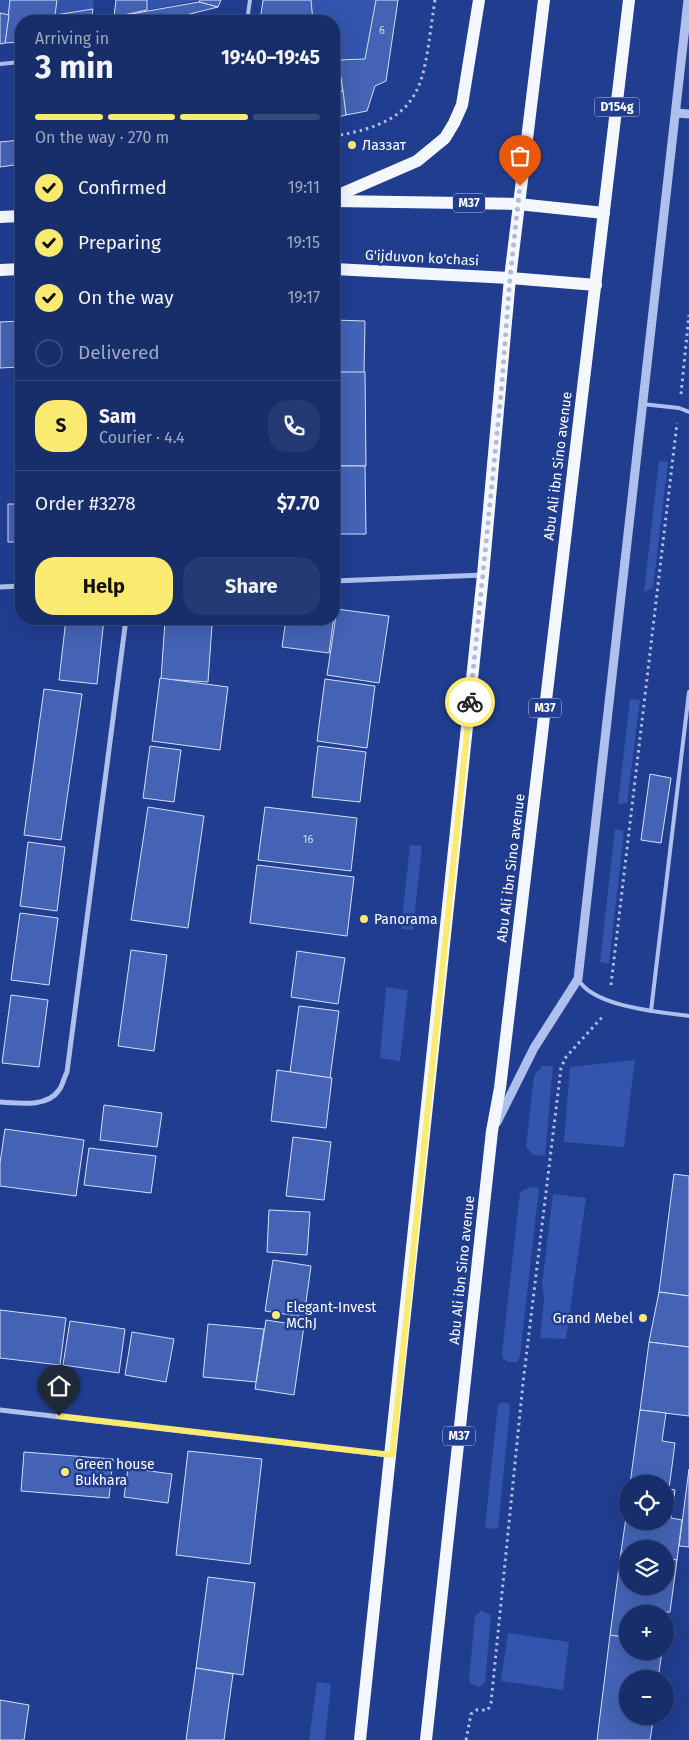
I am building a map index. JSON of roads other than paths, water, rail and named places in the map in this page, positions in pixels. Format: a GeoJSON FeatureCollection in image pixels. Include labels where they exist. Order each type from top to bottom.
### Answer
{"type":"FeatureCollection","features":[{"type":"Feature","properties":{"kind":"main road"},"geometry":{"type":"LineString","coordinates":[[340,196],[416,161],[444,138],[462,106],[479,0]]}},
{"type":"Feature","properties":{"kind":"main road"},"geometry":{"type":"LineString","coordinates":[[360,1740],[392,1455],[483,575],[510,278],[544,0]]}},
{"type":"Feature","properties":{"kind":"main road","name":"Abu Ali ibn Sino avenue"},"geometry":{"type":"LineString","coordinates":[[426,1740],[492,1131],[501,1078],[629,0]]}},
{"type":"Feature","properties":{"kind":"main road","name":"M37"},"geometry":{"type":"LineString","coordinates":[[340,199],[518,204],[604,213]]}},
{"type":"Feature","properties":{"kind":"main road"},"geometry":{"type":"LineString","coordinates":[[0,216],[15,216]]}},
{"type":"Feature","properties":{"kind":"main road"},"geometry":{"type":"LineString","coordinates":[[0,270],[15,269]]}},
{"type":"Feature","properties":{"kind":"main road","name":"G'ijduvon ko'chasi"},"geometry":{"type":"LineString","coordinates":[[340,269],[510,278],[596,285]]}},
{"type":"Feature","properties":{"kind":"street"},"geometry":{"type":"LineString","coordinates":[[492,1131],[534,1048],[578,979],[641,404],[688,0]]}},
{"type":"Feature","properties":{"kind":"street"},"geometry":{"type":"LineString","coordinates":[[676,113],[689,114]]}},
{"type":"Feature","properties":{"kind":"street"},"geometry":{"type":"LineString","coordinates":[[340,582],[483,575]]}},
{"type":"Feature","properties":{"kind":"street"},"geometry":{"type":"LineString","coordinates":[[0,587],[15,586]]}},
{"type":"Feature","properties":{"kind":"street"},"geometry":{"type":"LineString","coordinates":[[0,1102],[31,1104],[44,1100],[59,1091],[67,1072],[125,625]]}},
{"type":"Feature","properties":{"kind":"street"},"geometry":{"type":"LineString","coordinates":[[0,1410],[392,1455]]}},
{"type":"Feature","properties":{"kind":"lane"},"geometry":{"type":"LineString","coordinates":[[248,15],[250,0]]}},
{"type":"Feature","properties":{"kind":"lane"},"geometry":{"type":"LineString","coordinates":[[0,64],[15,63]]}},
{"type":"Feature","properties":{"kind":"lane"},"geometry":{"type":"LineString","coordinates":[[641,404],[679,408],[689,412]]}},
{"type":"Feature","properties":{"kind":"lane"},"geometry":{"type":"LineString","coordinates":[[651,1010],[689,692]]}},
{"type":"Feature","properties":{"kind":"lane"},"geometry":{"type":"LineString","coordinates":[[578,979],[587,991],[610,1000],[651,1010],[689,1016]]}},
{"type":"Feature","properties":{"kind":"place","name":"Лаззат"},"geometry":{"type":"Point","coordinates":[352,145]}},
{"type":"Feature","properties":{"kind":"place","name":"Panorama"},"geometry":{"type":"Point","coordinates":[364,919]}},
{"type":"Feature","properties":{"kind":"place","name":"Elegant-Invest MChJ"},"geometry":{"type":"Point","coordinates":[276,1315]}},
{"type":"Feature","properties":{"kind":"place","name":"Grand Mebel"},"geometry":{"type":"Point","coordinates":[643,1318]}},
{"type":"Feature","properties":{"kind":"place","name":"Green house Bukhara"},"geometry":{"type":"Point","coordinates":[65,1472]}}]}
